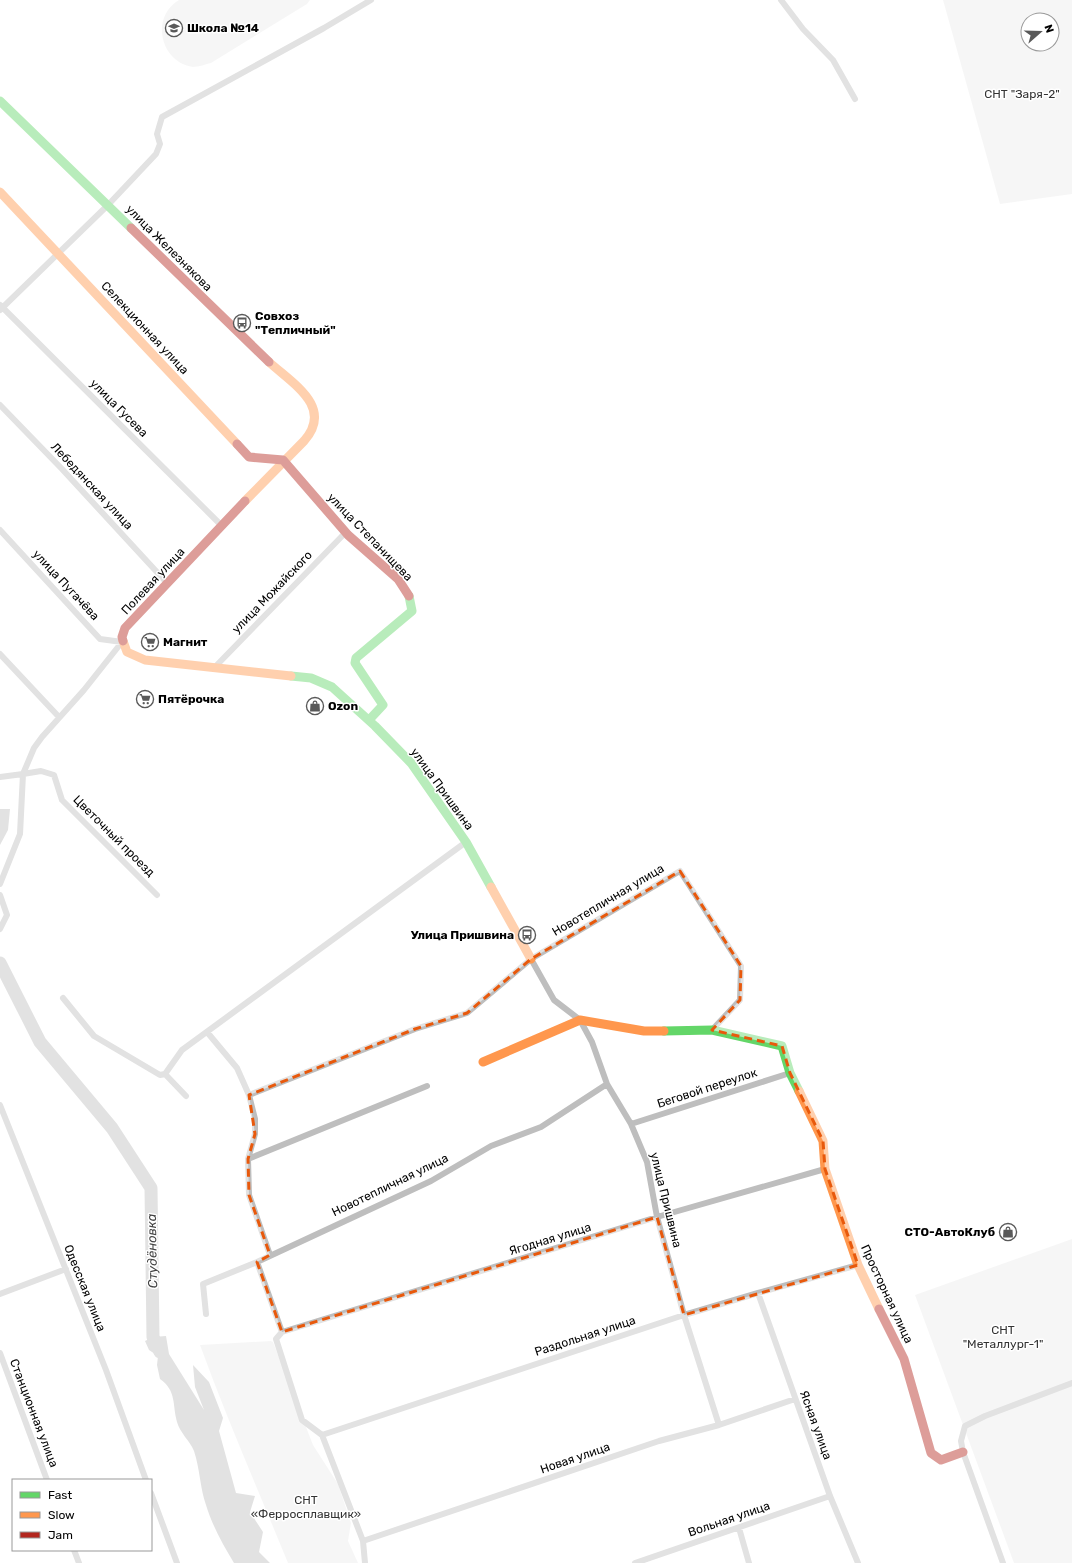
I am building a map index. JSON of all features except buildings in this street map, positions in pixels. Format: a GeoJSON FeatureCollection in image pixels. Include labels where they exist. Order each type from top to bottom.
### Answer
{"type":"FeatureCollection","features":[{"type":"Feature","properties":{"kind":"street"},"geometry":{"type":"LineString","coordinates":[[1,308],[108,205],[156,154],[160,144],[157,134],[162,117],[324,28],[371,0]]}},
{"type":"Feature","properties":{"kind":"street"},"geometry":{"type":"LineString","coordinates":[[781,0],[803,29],[833,60],[855,99]]}},
{"type":"Feature","properties":{"kind":"street","name":"улица Железнякова"},"geometry":{"type":"LineString","coordinates":[[0,101],[237,332],[307,397],[313,406],[315,416]]}},
{"type":"Feature","properties":{"kind":"street","name":"Селекционная улица"},"geometry":{"type":"LineString","coordinates":[[0,192],[59,253],[249,457],[283,460]]}},
{"type":"Feature","properties":{"kind":"street","name":"улица Гусева"},"geometry":{"type":"LineString","coordinates":[[1,308],[222,526]]}},
{"type":"Feature","properties":{"kind":"street","name":"Лебедянская улица"},"geometry":{"type":"LineString","coordinates":[[0,405],[167,583]]}},
{"type":"Feature","properties":{"kind":"street","name":"Полевая улица"},"geometry":{"type":"LineString","coordinates":[[23,774],[34,748],[58,717],[84,690],[122,642],[125,628],[283,460],[311,433],[315,424],[315,416]]}},
{"type":"Feature","properties":{"kind":"street","name":"улица Степанищева"},"geometry":{"type":"LineString","coordinates":[[283,460],[346,532],[368,554],[394,575],[408,593],[412,611],[356,658],[355,663],[383,705],[369,720]]}},
{"type":"Feature","properties":{"kind":"street","name":"улица Пугачёва"},"geometry":{"type":"LineString","coordinates":[[0,530],[100,639],[122,642]]}},
{"type":"Feature","properties":{"kind":"street","name":"улица Можайского"},"geometry":{"type":"LineString","coordinates":[[214,668],[280,598],[346,532]]}},
{"type":"Feature","properties":{"kind":"street","name":"улица Пришвина"},"geometry":{"type":"LineString","coordinates":[[122,642],[127,652],[145,660],[311,678],[332,687],[369,720],[411,763],[466,842],[554,1000],[580,1020],[592,1042],[607,1084],[631,1124],[647,1162],[657,1217],[684,1315],[719,1424]]}},
{"type":"Feature","properties":{"kind":"street"},"geometry":{"type":"LineString","coordinates":[[0,654],[58,717]]}},
{"type":"Feature","properties":{"kind":"street","name":"Цветочный проезд"},"geometry":{"type":"LineString","coordinates":[[23,774],[41,771],[54,775],[62,800],[157,895]]}},
{"type":"Feature","properties":{"kind":"street"},"geometry":{"type":"LineString","coordinates":[[0,777],[23,774],[20,834],[0,884]]}},
{"type":"Feature","properties":{"kind":"street","name":"улица Пришвина"},"geometry":{"type":"LineString","coordinates":[[165,1074],[182,1050],[466,842]]}},
{"type":"Feature","properties":{"kind":"street","name":"Новотепличная улица"},"geometry":{"type":"LineString","coordinates":[[531,959],[680,871],[741,966],[740,1000],[712,1030]]}},
{"type":"Feature","properties":{"kind":"street"},"geometry":{"type":"LineString","coordinates":[[0,896],[7,915],[0,929]]}},
{"type":"Feature","properties":{"kind":"street"},"geometry":{"type":"LineString","coordinates":[[249,1095],[415,1029],[467,1013],[531,959]]}},
{"type":"Feature","properties":{"kind":"street"},"geometry":{"type":"LineString","coordinates":[[63,998],[94,1036],[160,1075],[165,1074],[186,1096]]}},
{"type":"Feature","properties":{"kind":"street"},"geometry":{"type":"LineString","coordinates":[[483,1062],[580,1020],[644,1031],[712,1030]]}},
{"type":"Feature","properties":{"kind":"street","name":"Просторная улица"},"geometry":{"type":"LineString","coordinates":[[712,1030],[782,1046],[790,1073],[822,1141],[825,1169],[858,1265],[904,1359],[931,1453],[941,1460],[963,1452]]}},
{"type":"Feature","properties":{"kind":"street"},"geometry":{"type":"LineString","coordinates":[[207,1032],[237,1068],[249,1095],[255,1119],[256,1134],[248,1159],[249,1194],[270,1255]]}},
{"type":"Feature","properties":{"kind":"street","name":"Беговой переулок"},"geometry":{"type":"LineString","coordinates":[[631,1124],[790,1073]]}},
{"type":"Feature","properties":{"kind":"street","name":"Новотепличная улица"},"geometry":{"type":"LineString","coordinates":[[206,1314],[204,1284],[258,1262],[270,1255],[431,1181],[491,1146],[541,1127],[607,1084]]}},
{"type":"Feature","properties":{"kind":"street"},"geometry":{"type":"LineString","coordinates":[[248,1159],[427,1086]]}},
{"type":"Feature","properties":{"kind":"street","name":"Одесская улица"},"geometry":{"type":"LineString","coordinates":[[0,1105],[66,1269],[146,1479]]}},
{"type":"Feature","properties":{"kind":"street","name":"Ягодная улица"},"geometry":{"type":"LineString","coordinates":[[282,1332],[657,1217],[825,1169]]}},
{"type":"Feature","properties":{"kind":"street"},"geometry":{"type":"LineString","coordinates":[[258,1262],[282,1332],[276,1340],[302,1420],[322,1435],[363,1541],[366,1563]]}},
{"type":"Feature","properties":{"kind":"street","name":"Раздольная улица"},"geometry":{"type":"LineString","coordinates":[[322,1435],[684,1315],[858,1265]]}},
{"type":"Feature","properties":{"kind":"street"},"geometry":{"type":"LineString","coordinates":[[0,1294],[66,1269]]}},
{"type":"Feature","properties":{"kind":"street","name":"Ясная улица"},"geometry":{"type":"LineString","coordinates":[[758,1293],[830,1496],[858,1563]]}},
{"type":"Feature","properties":{"kind":"street","name":"Станционная улица"},"geometry":{"type":"LineString","coordinates":[[0,1354],[48,1479]]}},
{"type":"Feature","properties":{"kind":"street"},"geometry":{"type":"LineString","coordinates":[[1003,1563],[963,1452],[961,1441],[965,1426],[969,1423],[1072,1383]]}},
{"type":"Feature","properties":{"kind":"street","name":"Новая улица"},"geometry":{"type":"LineString","coordinates":[[363,1541],[659,1441],[719,1424],[795,1399]]}},
{"type":"Feature","properties":{"kind":"street"},"geometry":{"type":"LineString","coordinates":[[152,1496],[177,1563]]}},
{"type":"Feature","properties":{"kind":"street","name":"Вольная улица"},"geometry":{"type":"LineString","coordinates":[[638,1563],[830,1496]]}},
{"type":"Feature","properties":{"kind":"street"},"geometry":{"type":"LineString","coordinates":[[739,1528],[749,1563]]}},
{"type":"Feature","properties":{"kind":"street"},"geometry":{"type":"LineString","coordinates":[[74,1551],[79,1563]]}},
{"type":"Feature","properties":{"kind":"highlighted area"},"geometry":{"type":"Polygon","coordinates":[[[680,871],[741,966],[740,1000],[712,1030],[782,1046],[790,1073],[823,1141],[825,1169],[858,1265],[684,1315],[657,1217],[282,1332],[257,1262],[270,1255],[249,1195],[248,1159],[255,1134],[249,1095],[415,1029],[467,1013],[531,959],[680,871]]]}},
{"type":"Feature","properties":{"kind":"green space"},"geometry":{"type":"Polygon","coordinates":[[[179,0],[310,0],[307,4],[211,63],[193,67],[182,63],[173,57],[166,48],[163,38],[162,27],[164,17],[170,8],[179,0]]]}},
{"type":"Feature","properties":{"kind":"green space","name":"СНТ \"Заря-2\""},"geometry":{"type":"Polygon","coordinates":[[[943,0],[1072,0],[1072,194],[1000,204],[943,0]]]}},
{"type":"Feature","properties":{"kind":"green space","name":"СНТ \"Металлург-1\""},"geometry":{"type":"Polygon","coordinates":[[[1072,1239],[1072,1563],[1014,1563],[915,1295],[1072,1239]]]}},
{"type":"Feature","properties":{"kind":"green space","name":"СНТ «Ферросплавщик»"},"geometry":{"type":"Polygon","coordinates":[[[273,1342],[313,1445],[338,1484],[351,1523],[348,1541],[358,1563],[288,1563],[210,1373],[200,1345],[273,1342]]]}},
{"type":"Feature","properties":{"kind":"shaded area"},"geometry":{"type":"Polygon","coordinates":[[[0,809],[10,809],[8,830],[0,845],[0,809]]]}},
{"type":"Feature","properties":{"kind":"shaded area"},"geometry":{"type":"Polygon","coordinates":[[[166,1336],[169,1354],[204,1410],[195,1387],[193,1365],[209,1382],[223,1418],[219,1431],[236,1493],[255,1496],[250,1512],[263,1532],[259,1552],[270,1563],[234,1563],[208,1512],[194,1451],[178,1426],[172,1393],[160,1379],[157,1365],[158,1356],[149,1350],[145,1341],[153,1337],[166,1336]]]}},
{"type":"Feature","properties":{"kind":"waterway","name":"Студёновка"},"geometry":{"type":"LineString","coordinates":[[0,963],[40,1042],[112,1128],[151,1188],[153,1337],[160,1352]]}},
{"type":"Feature","properties":{"kind":"traffic: fast"},"geometry":{"type":"LineString","coordinates":[[0,101],[131,228]]}},
{"type":"Feature","properties":{"kind":"traffic: fast"},"geometry":{"type":"LineString","coordinates":[[369,720],[383,705],[355,663],[356,658],[412,611],[409,596]]}},
{"type":"Feature","properties":{"kind":"traffic: fast"},"geometry":{"type":"LineString","coordinates":[[291,676],[311,678],[332,687],[375,726],[411,763],[466,842],[491,887]]}},
{"type":"Feature","properties":{"kind":"traffic: fast"},"geometry":{"type":"LineString","coordinates":[[664,1031],[712,1030],[782,1046],[790,1073],[799,1091]]}},
{"type":"Feature","properties":{"kind":"traffic: slow"},"geometry":{"type":"LineString","coordinates":[[0,192],[237,444]]}},
{"type":"Feature","properties":{"kind":"traffic: slow"},"geometry":{"type":"LineString","coordinates":[[245,501],[304,441],[312,429],[315,417],[307,397],[299,388],[269,362]]}},
{"type":"Feature","properties":{"kind":"traffic: slow"},"geometry":{"type":"LineString","coordinates":[[123,641],[127,652],[145,660],[291,676]]}},
{"type":"Feature","properties":{"kind":"traffic: slow"},"geometry":{"type":"LineString","coordinates":[[491,887],[531,959]]}},
{"type":"Feature","properties":{"kind":"traffic: slow"},"geometry":{"type":"LineString","coordinates":[[483,1062],[580,1020],[644,1031],[664,1031]]}},
{"type":"Feature","properties":{"kind":"traffic: slow"},"geometry":{"type":"LineString","coordinates":[[799,1091],[823,1141],[825,1169],[858,1265],[879,1309]]}},
{"type":"Feature","properties":{"kind":"traffic: jam"},"geometry":{"type":"LineString","coordinates":[[131,228],[269,362]]}},
{"type":"Feature","properties":{"kind":"traffic: jam"},"geometry":{"type":"LineString","coordinates":[[237,444],[249,457],[283,460],[348,535],[398,579],[409,596]]}},
{"type":"Feature","properties":{"kind":"traffic: jam"},"geometry":{"type":"LineString","coordinates":[[123,641],[122,637],[125,628],[245,501]]}},
{"type":"Feature","properties":{"kind":"traffic: jam"},"geometry":{"type":"LineString","coordinates":[[879,1309],[904,1359],[931,1453],[941,1460],[963,1452]]}},
{"type":"Feature","properties":{"kind":"place","name":"Школа №14"},"geometry":{"type":"Point","coordinates":[174,28]}},
{"type":"Feature","properties":{"kind":"place","name":"Совхоз \"Тепличный\""},"geometry":{"type":"Point","coordinates":[242,323]}},
{"type":"Feature","properties":{"kind":"place","name":"Магнит"},"geometry":{"type":"Point","coordinates":[150,642]}},
{"type":"Feature","properties":{"kind":"place","name":"Пятёрочка"},"geometry":{"type":"Point","coordinates":[145,699]}},
{"type":"Feature","properties":{"kind":"place","name":"Ozon"},"geometry":{"type":"Point","coordinates":[315,706]}},
{"type":"Feature","properties":{"kind":"place","name":"Улица Пришвина"},"geometry":{"type":"Point","coordinates":[527,935]}},
{"type":"Feature","properties":{"kind":"place","name":"СТО-АвтоКлуб"},"geometry":{"type":"Point","coordinates":[1008,1232]}}]}
